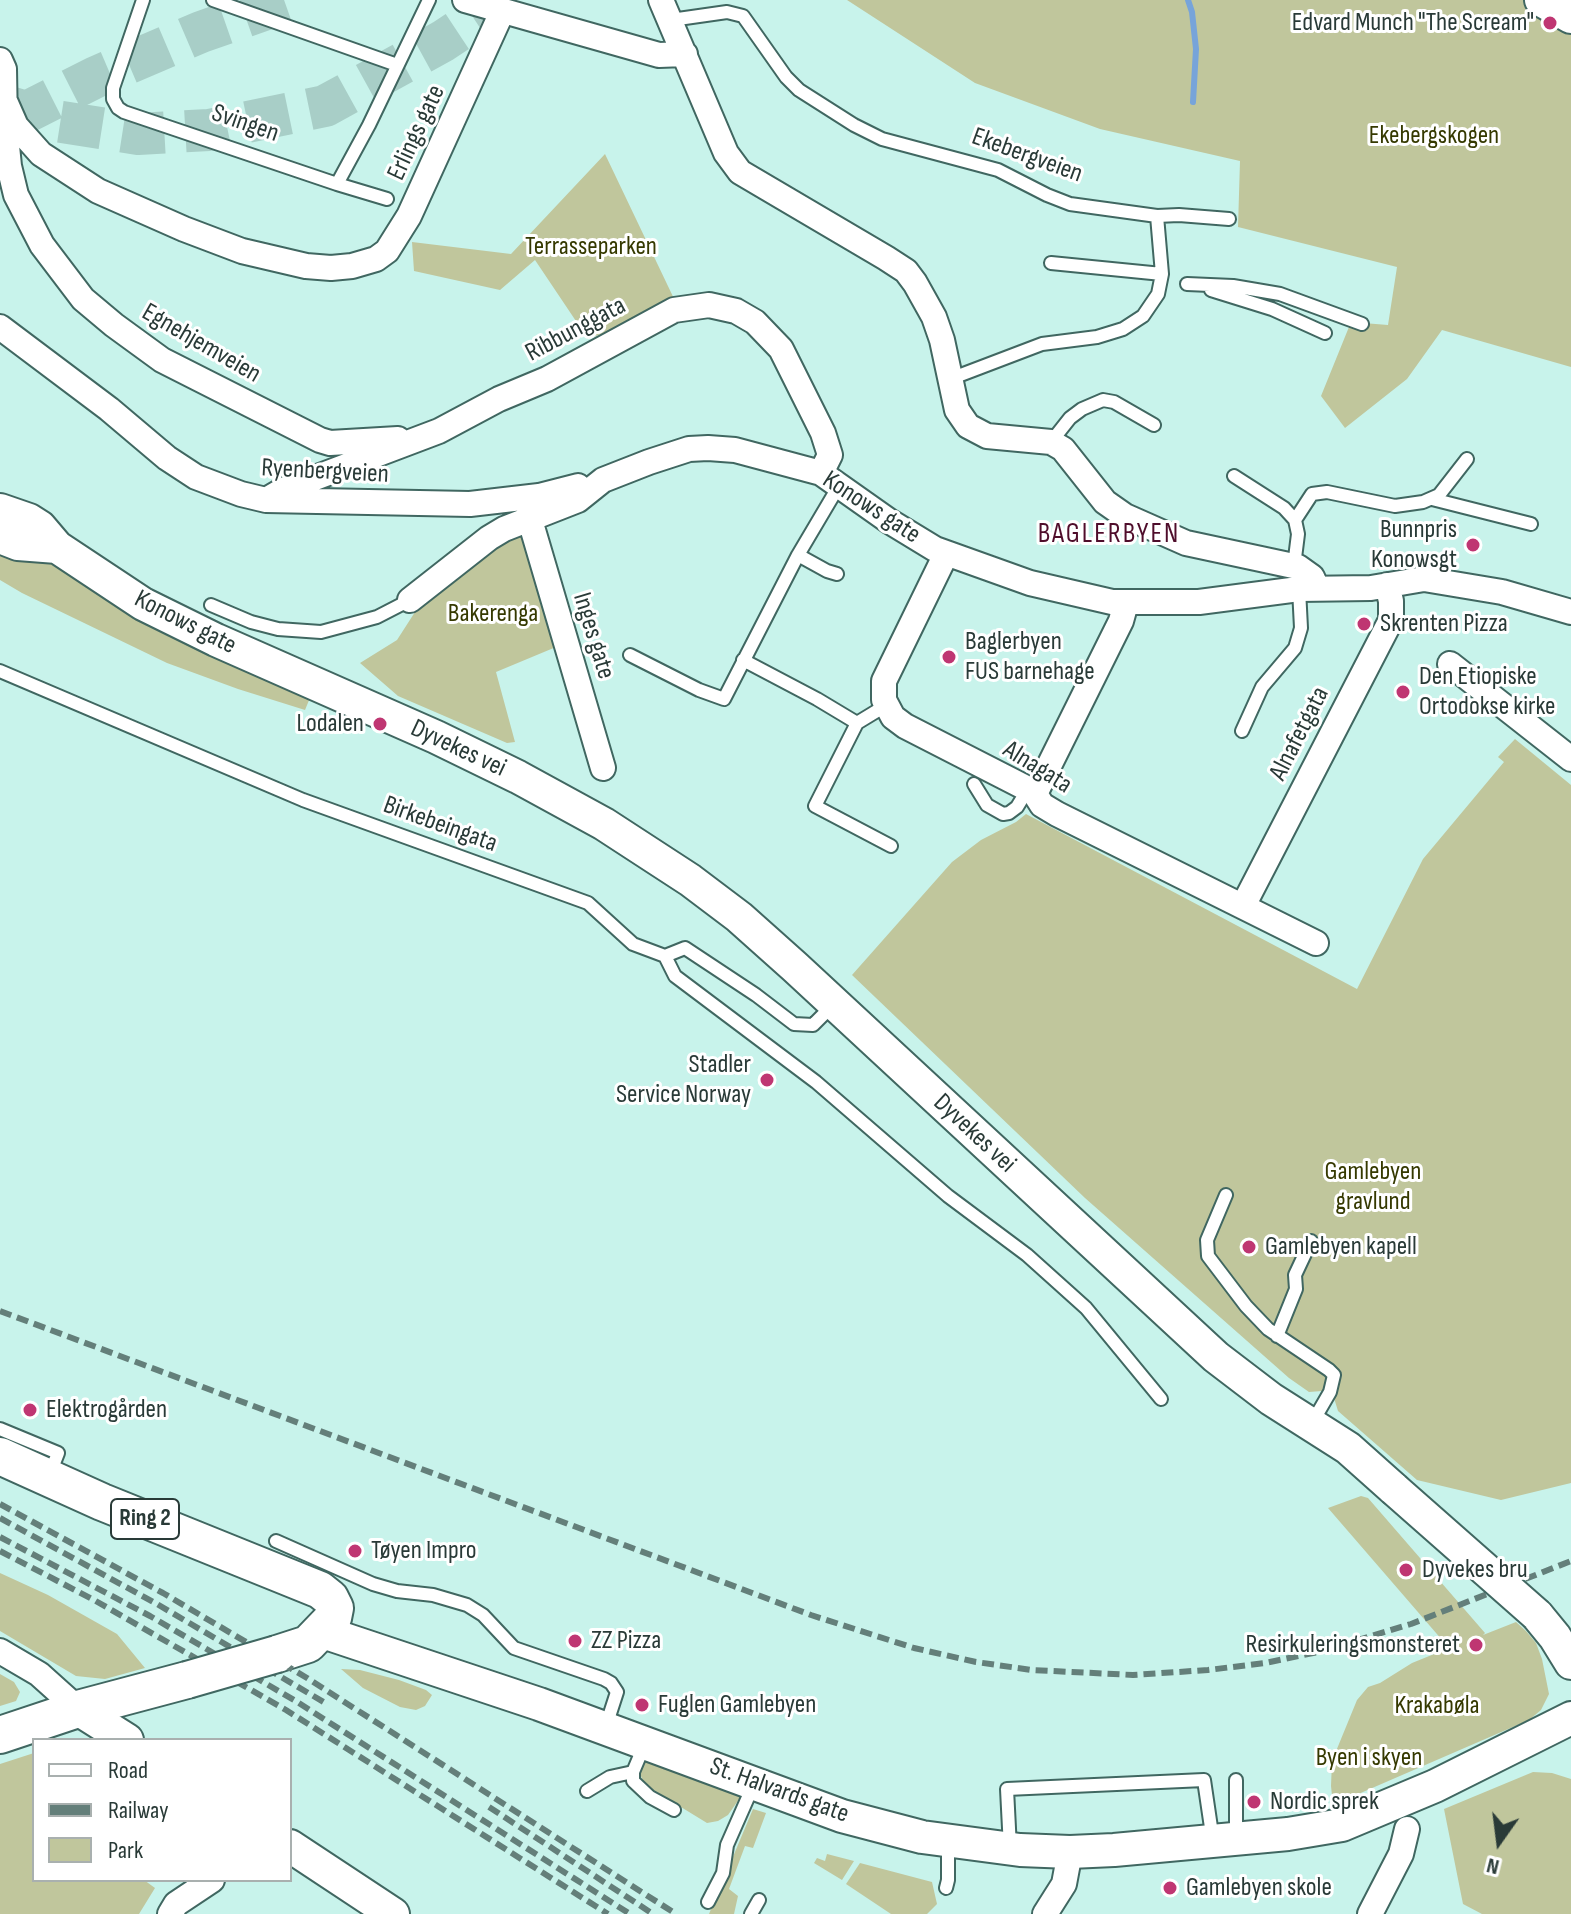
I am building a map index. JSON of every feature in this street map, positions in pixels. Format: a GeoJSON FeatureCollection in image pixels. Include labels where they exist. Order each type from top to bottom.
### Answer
{"type":"FeatureCollection","features":[{"type":"Feature","properties":{"kind":"main road","name":"Ring 2"},"geometry":{"type":"LineString","coordinates":[[0,1456],[47,1479],[320,1590],[330,1598],[321,1627]]}},
{"type":"Feature","properties":{"kind":"main road"},"geometry":{"type":"LineString","coordinates":[[0,1735],[78,1709],[187,1680],[321,1627]]}},
{"type":"Feature","properties":{"kind":"street"},"geometry":{"type":"LineString","coordinates":[[465,0],[658,60],[685,54]]}},
{"type":"Feature","properties":{"kind":"street"},"geometry":{"type":"LineString","coordinates":[[1541,0],[1571,17]]}},
{"type":"Feature","properties":{"kind":"street","name":"Ekebergveien"},"geometry":{"type":"LineString","coordinates":[[666,10],[726,153],[740,172],[906,271],[925,297],[934,317],[957,410],[975,431],[987,436],[1051,442]]}},
{"type":"Feature","properties":{"kind":"street","name":"Erlings gate"},"geometry":{"type":"LineString","coordinates":[[366,263],[387,251],[409,216],[502,12]]}},
{"type":"Feature","properties":{"kind":"street","name":"Egnehjemveien"},"geometry":{"type":"LineString","coordinates":[[0,60],[4,69],[9,166],[16,195],[27,220],[83,299],[162,360],[320,440],[330,443],[416,440]]}},
{"type":"Feature","properties":{"kind":"street","name":"Egnehjemveien"},"geometry":{"type":"LineString","coordinates":[[5,101],[16,126],[41,154],[98,191],[134,208],[242,251],[279,261],[331,268],[366,263]]}},
{"type":"Feature","properties":{"kind":"street","name":"Ribbunggata"},"geometry":{"type":"LineString","coordinates":[[266,500],[283,490],[416,440],[547,379],[674,310],[709,305],[736,311],[755,322],[781,349],[823,433],[830,455],[830,478]]}},
{"type":"Feature","properties":{"kind":"street","name":"Ryenbergveien"},"geometry":{"type":"LineString","coordinates":[[0,327],[109,409],[167,458],[196,477],[224,489],[266,500],[470,504],[539,496],[603,480]]}},
{"type":"Feature","properties":{"kind":"street"},"geometry":{"type":"LineString","coordinates":[[1051,442],[1063,449],[1076,470],[1113,509],[1186,543],[1304,581]]}},
{"type":"Feature","properties":{"kind":"street","name":"Konows gate"},"geometry":{"type":"LineString","coordinates":[[410,600],[489,538],[578,500],[603,480],[671,454],[708,448],[735,450],[830,478],[889,521],[946,554],[1066,593],[1126,603],[1199,602],[1304,581],[1371,588],[1424,579],[1471,585],[1571,612]]}},
{"type":"Feature","properties":{"kind":"street","name":"Konows gate"},"geometry":{"type":"LineString","coordinates":[[0,510],[40,527],[57,547],[163,615],[319,686]]}},
{"type":"Feature","properties":{"kind":"street","name":"Inges gate"},"geometry":{"type":"LineString","coordinates":[[530,520],[603,768]]}},
{"type":"Feature","properties":{"kind":"street","name":"Konows gate"},"geometry":{"type":"LineString","coordinates":[[0,537],[18,544],[57,547]]}},
{"type":"Feature","properties":{"kind":"street"},"geometry":{"type":"LineString","coordinates":[[885,706],[883,687],[886,672],[946,554]]}},
{"type":"Feature","properties":{"kind":"street","name":"Alnafetgata"},"geometry":{"type":"LineString","coordinates":[[1243,906],[1391,620],[1387,585]]}},
{"type":"Feature","properties":{"kind":"street"},"geometry":{"type":"LineString","coordinates":[[1031,792],[1121,621],[1126,603]]}},
{"type":"Feature","properties":{"kind":"street"},"geometry":{"type":"LineString","coordinates":[[1450,664],[1571,759]]}},
{"type":"Feature","properties":{"kind":"street","name":"Dyvekes vei"},"geometry":{"type":"LineString","coordinates":[[319,686],[479,758],[546,792],[627,838],[725,906],[1216,1357],[1271,1399],[1348,1448],[1537,1615],[1571,1663]]}},
{"type":"Feature","properties":{"kind":"street","name":"Alnagata"},"geometry":{"type":"LineString","coordinates":[[885,706],[905,726],[1031,792],[1042,805],[1057,814],[1316,943]]}},
{"type":"Feature","properties":{"kind":"street","name":"St. Halvards gate"},"geometry":{"type":"LineString","coordinates":[[321,1627],[605,1729],[639,1757],[754,1783],[865,1823],[948,1842],[1010,1849],[1070,1852],[1319,1830],[1365,1817],[1435,1786],[1571,1718]]}},
{"type":"Feature","properties":{"kind":"street"},"geometry":{"type":"LineString","coordinates":[[0,1651],[39,1674],[78,1709],[124,1738]]}},
{"type":"Feature","properties":{"kind":"street"},"geometry":{"type":"LineString","coordinates":[[1370,1914],[1401,1854],[1407,1829]]}},
{"type":"Feature","properties":{"kind":"street"},"geometry":{"type":"LineString","coordinates":[[292,1847],[392,1914]]}},
{"type":"Feature","properties":{"kind":"street"},"geometry":{"type":"LineString","coordinates":[[1045,1914],[1064,1884],[1070,1852]]}},
{"type":"Feature","properties":{"kind":"street"},"geometry":{"type":"LineString","coordinates":[[170,1914],[176,1904],[209,1882]]}},
{"type":"Feature","properties":{"kind":"lane","name":"Svingen"},"geometry":{"type":"LineString","coordinates":[[143,0],[113,88],[113,99],[118,108],[337,184]]}},
{"type":"Feature","properties":{"kind":"lane"},"geometry":{"type":"LineString","coordinates":[[213,0],[397,65]]}},
{"type":"Feature","properties":{"kind":"lane"},"geometry":{"type":"LineString","coordinates":[[387,199],[337,184],[429,0]]}},
{"type":"Feature","properties":{"kind":"lane","name":"Ekebergveien"},"geometry":{"type":"LineString","coordinates":[[666,10],[727,12],[743,16],[786,77],[799,90],[882,139],[905,148],[998,170],[1070,204],[1157,216]]}},
{"type":"Feature","properties":{"kind":"lane"},"geometry":{"type":"LineString","coordinates":[[950,379],[1042,344],[1097,337],[1123,329],[1152,306],[1161,278],[1157,216],[1229,219]]}},
{"type":"Feature","properties":{"kind":"lane"},"geometry":{"type":"LineString","coordinates":[[1051,263],[1187,284],[1272,309],[1325,333]]}},
{"type":"Feature","properties":{"kind":"lane"},"geometry":{"type":"LineString","coordinates":[[1187,284],[1233,286],[1280,294],[1362,324]]}},
{"type":"Feature","properties":{"kind":"lane"},"geometry":{"type":"LineString","coordinates":[[1051,442],[1070,418],[1103,400],[1114,402],[1154,425]]}},
{"type":"Feature","properties":{"kind":"lane"},"geometry":{"type":"LineString","coordinates":[[1432,499],[1454,478],[1467,459]]}},
{"type":"Feature","properties":{"kind":"lane"},"geometry":{"type":"LineString","coordinates":[[1234,476],[1284,508],[1295,520],[1304,581],[1301,628],[1295,648],[1262,687],[1242,731]]}},
{"type":"Feature","properties":{"kind":"lane"},"geometry":{"type":"LineString","coordinates":[[630,655],[699,690],[724,699],[798,555],[830,478]]}},
{"type":"Feature","properties":{"kind":"lane"},"geometry":{"type":"LineString","coordinates":[[1295,520],[1312,494],[1327,492],[1395,506],[1432,499],[1531,524]]}},
{"type":"Feature","properties":{"kind":"lane"},"geometry":{"type":"LineString","coordinates":[[798,555],[837,574]]}},
{"type":"Feature","properties":{"kind":"lane","name":"Konows gate"},"geometry":{"type":"LineString","coordinates":[[211,605],[251,622],[278,629],[321,632],[377,617],[410,600]]}},
{"type":"Feature","properties":{"kind":"lane"},"geometry":{"type":"LineString","coordinates":[[743,660],[857,723]]}},
{"type":"Feature","properties":{"kind":"lane","name":"Birkebeingata"},"geometry":{"type":"LineString","coordinates":[[0,671],[303,800],[588,903],[633,944],[665,956],[685,948],[801,1027],[813,1025],[834,1004]]}},
{"type":"Feature","properties":{"kind":"lane"},"geometry":{"type":"LineString","coordinates":[[885,706],[857,723],[815,806],[891,846]]}},
{"type":"Feature","properties":{"kind":"lane"},"geometry":{"type":"LineString","coordinates":[[974,784],[987,805],[1003,814],[1017,807],[1031,792]]}},
{"type":"Feature","properties":{"kind":"lane"},"geometry":{"type":"LineString","coordinates":[[665,956],[675,976],[816,1082],[948,1196],[1027,1255],[1086,1308],[1161,1399]]}},
{"type":"Feature","properties":{"kind":"lane"},"geometry":{"type":"LineString","coordinates":[[1226,1195],[1207,1240],[1208,1256],[1246,1306],[1277,1336],[1334,1375],[1330,1392],[1311,1425]]}},
{"type":"Feature","properties":{"kind":"lane"},"geometry":{"type":"LineString","coordinates":[[1277,1336],[1296,1289],[1295,1275],[1311,1241]]}},
{"type":"Feature","properties":{"kind":"lane"},"geometry":{"type":"LineString","coordinates":[[0,1429],[58,1453],[47,1479]]}},
{"type":"Feature","properties":{"kind":"lane"},"geometry":{"type":"LineString","coordinates":[[276,1541],[373,1584],[397,1591],[447,1598],[467,1605],[483,1615],[514,1648],[611,1683],[617,1692],[605,1729]]}},
{"type":"Feature","properties":{"kind":"lane"},"geometry":{"type":"LineString","coordinates":[[587,1791],[639,1757]]}},
{"type":"Feature","properties":{"kind":"lane"},"geometry":{"type":"LineString","coordinates":[[639,1757],[633,1781],[643,1792],[674,1810]]}},
{"type":"Feature","properties":{"kind":"lane"},"geometry":{"type":"LineString","coordinates":[[1010,1849],[1007,1789],[1204,1780],[1224,1840]]}},
{"type":"Feature","properties":{"kind":"lane"},"geometry":{"type":"LineString","coordinates":[[1224,1840],[1236,1780]]}},
{"type":"Feature","properties":{"kind":"lane"},"geometry":{"type":"LineString","coordinates":[[708,1902],[723,1873],[727,1845],[754,1783]]}},
{"type":"Feature","properties":{"kind":"lane"},"geometry":{"type":"LineString","coordinates":[[946,1888],[948,1842]]}},
{"type":"Feature","properties":{"kind":"lane"},"geometry":{"type":"LineString","coordinates":[[751,1914],[759,1900]]}},
{"type":"Feature","properties":{"kind":"green space","name":"Ekebergskogen"},"geometry":{"type":"Polygon","coordinates":[[[847,0],[1571,0],[1571,367],[1442,330],[1407,379],[1345,428],[1321,396],[1351,322],[1388,325],[1397,267],[1238,227],[1240,161],[1100,129],[975,83],[847,0]]]}},
{"type":"Feature","properties":{"kind":"green space","name":"Terrasseparken"},"geometry":{"type":"Polygon","coordinates":[[[605,154],[677,305],[588,339],[535,260],[500,290],[414,271],[412,242],[511,254],[605,154]]]}},
{"type":"Feature","properties":{"kind":"green space"},"geometry":{"type":"Polygon","coordinates":[[[0,525],[312,693],[305,710],[167,663],[0,580],[0,525]]]}},
{"type":"Feature","properties":{"kind":"green space","name":"Bakerenga"},"geometry":{"type":"Polygon","coordinates":[[[527,535],[556,647],[496,672],[515,742],[507,743],[398,696],[360,663],[397,640],[424,598],[489,547],[527,535]]]}},
{"type":"Feature","properties":{"kind":"green space","name":"Gamlebyen gravlund"},"geometry":{"type":"Polygon","coordinates":[[[1515,739],[1571,785],[1571,1483],[1501,1500],[1417,1480],[1338,1411],[1334,1398],[1322,1391],[1309,1392],[1289,1378],[1085,1198],[852,975],[952,862],[981,840],[1026,814],[1357,989],[1423,859],[1504,762],[1498,757],[1515,739]]]}},
{"type":"Feature","properties":{"kind":"green space","name":"Krakabøla"},"geometry":{"type":"Polygon","coordinates":[[[1361,1496],[1368,1498],[1485,1633],[1483,1635],[1516,1622],[1526,1631],[1536,1643],[1542,1659],[1549,1694],[1541,1710],[1529,1720],[1333,1805],[1332,1761],[1357,1700],[1368,1687],[1412,1663],[1449,1648],[1328,1508],[1361,1496]]]}},
{"type":"Feature","properties":{"kind":"green space"},"geometry":{"type":"Polygon","coordinates":[[[0,1573],[48,1595],[117,1634],[145,1668],[105,1679],[76,1676],[0,1631],[0,1573]]]}},
{"type":"Feature","properties":{"kind":"green space"},"geometry":{"type":"Polygon","coordinates":[[[341,1669],[360,1670],[399,1680],[432,1695],[425,1706],[416,1710],[400,1707],[363,1688],[341,1669]]]}},
{"type":"Feature","properties":{"kind":"green space"},"geometry":{"type":"Polygon","coordinates":[[[0,1674],[14,1682],[20,1692],[16,1701],[0,1706],[0,1674]]]}},
{"type":"Feature","properties":{"kind":"green space"},"geometry":{"type":"Polygon","coordinates":[[[32,1754],[32,1882],[147,1882],[155,1888],[139,1914],[0,1914],[0,1764],[32,1754]]]}},
{"type":"Feature","properties":{"kind":"green space"},"geometry":{"type":"Polygon","coordinates":[[[643,1760],[742,1795],[728,1815],[707,1823],[645,1785],[640,1774],[643,1760]]]}},
{"type":"Feature","properties":{"kind":"green space"},"geometry":{"type":"Polygon","coordinates":[[[1533,1772],[1552,1773],[1571,1779],[1571,1914],[1482,1914],[1463,1904],[1444,1809],[1533,1772]]]}},
{"type":"Feature","properties":{"kind":"green space"},"geometry":{"type":"Polygon","coordinates":[[[753,1809],[766,1813],[753,1848],[745,1846],[729,1889],[738,1896],[734,1914],[709,1914],[753,1809]]]}},
{"type":"Feature","properties":{"kind":"green space"},"geometry":{"type":"Polygon","coordinates":[[[827,1854],[854,1861],[842,1880],[814,1863],[817,1858],[825,1861],[827,1854]]]}},
{"type":"Feature","properties":{"kind":"green space"},"geometry":{"type":"Polygon","coordinates":[[[860,1863],[932,1882],[937,1904],[927,1914],[891,1914],[846,1884],[860,1863]]]}},
{"type":"Feature","properties":{"kind":"waterway"},"geometry":{"type":"LineString","coordinates":[[1188,0],[1196,49],[1193,102]]}},
{"type":"Feature","properties":{"kind":"tunnel"},"geometry":{"type":"LineString","coordinates":[[15,118],[96,77],[201,32],[292,0]]}},
{"type":"Feature","properties":{"kind":"tunnel"},"geometry":{"type":"LineString","coordinates":[[0,104],[55,121],[138,134],[209,130],[325,106],[443,41],[505,0]]}},
{"type":"Feature","properties":{"kind":"railway"},"geometry":{"type":"LineString","coordinates":[[0,1311],[811,1615],[914,1648],[976,1662],[1032,1670],[1133,1675],[1265,1663],[1318,1652],[1411,1624],[1571,1561]]}},
{"type":"Feature","properties":{"kind":"railway"},"geometry":{"type":"LineString","coordinates":[[0,1504],[163,1593],[307,1678],[676,1914]]}},
{"type":"Feature","properties":{"kind":"railway"},"geometry":{"type":"LineString","coordinates":[[0,1518],[157,1604],[327,1704]]}},
{"type":"Feature","properties":{"kind":"railway"},"geometry":{"type":"LineString","coordinates":[[0,1537],[150,1616],[294,1700],[630,1914]]}},
{"type":"Feature","properties":{"kind":"railway"},"geometry":{"type":"LineString","coordinates":[[0,1551],[94,1600],[286,1710],[608,1914]]}},
{"type":"Feature","properties":{"kind":"railway"},"geometry":{"type":"LineString","coordinates":[[489,1807],[653,1914]]}},
{"type":"Feature","properties":{"kind":"place","name":"Edvard Munch \"The Scream\""},"geometry":{"type":"Point","coordinates":[1550,23]}},
{"type":"Feature","properties":{"kind":"place","name":"Bunnpris Konowsgt"},"geometry":{"type":"Point","coordinates":[1473,545]}},
{"type":"Feature","properties":{"kind":"place","name":"Skrenten Pizza"},"geometry":{"type":"Point","coordinates":[1364,624]}},
{"type":"Feature","properties":{"kind":"place","name":"Baglerbyen FUS barnehage"},"geometry":{"type":"Point","coordinates":[949,657]}},
{"type":"Feature","properties":{"kind":"place","name":"Den Etiopiske Ortodokse kirke"},"geometry":{"type":"Point","coordinates":[1403,692]}},
{"type":"Feature","properties":{"kind":"place","name":"Lodalen"},"geometry":{"type":"Point","coordinates":[380,724]}},
{"type":"Feature","properties":{"kind":"place","name":"Stadler Service Norway"},"geometry":{"type":"Point","coordinates":[767,1080]}},
{"type":"Feature","properties":{"kind":"place","name":"Gamlebyen kapell"},"geometry":{"type":"Point","coordinates":[1249,1247]}},
{"type":"Feature","properties":{"kind":"place","name":"Elektrogården"},"geometry":{"type":"Point","coordinates":[30,1410]}},
{"type":"Feature","properties":{"kind":"place","name":"Tøyen Impro"},"geometry":{"type":"Point","coordinates":[355,1551]}},
{"type":"Feature","properties":{"kind":"place","name":"Dyvekes bru"},"geometry":{"type":"Point","coordinates":[1406,1570]}},
{"type":"Feature","properties":{"kind":"place","name":"ZZ Pizza"},"geometry":{"type":"Point","coordinates":[575,1641]}},
{"type":"Feature","properties":{"kind":"place","name":"Resirkuleringsmonsteret"},"geometry":{"type":"Point","coordinates":[1476,1645]}},
{"type":"Feature","properties":{"kind":"place","name":"Fuglen Gamlebyen"},"geometry":{"type":"Point","coordinates":[642,1705]}},
{"type":"Feature","properties":{"kind":"place","name":"Nordic sprek"},"geometry":{"type":"Point","coordinates":[1254,1802]}},
{"type":"Feature","properties":{"kind":"place","name":"Gamlebyen skole"},"geometry":{"type":"Point","coordinates":[1170,1888]}},
{"type":"Feature","properties":{"kind":"district","name":"BAGLERBYEN"},"geometry":{"type":"Point","coordinates":[1109,535]}},
{"type":"Feature","properties":{"kind":"park label","name":"Byen i skyen"},"geometry":{"type":"Point","coordinates":[1369,1758]}}]}
